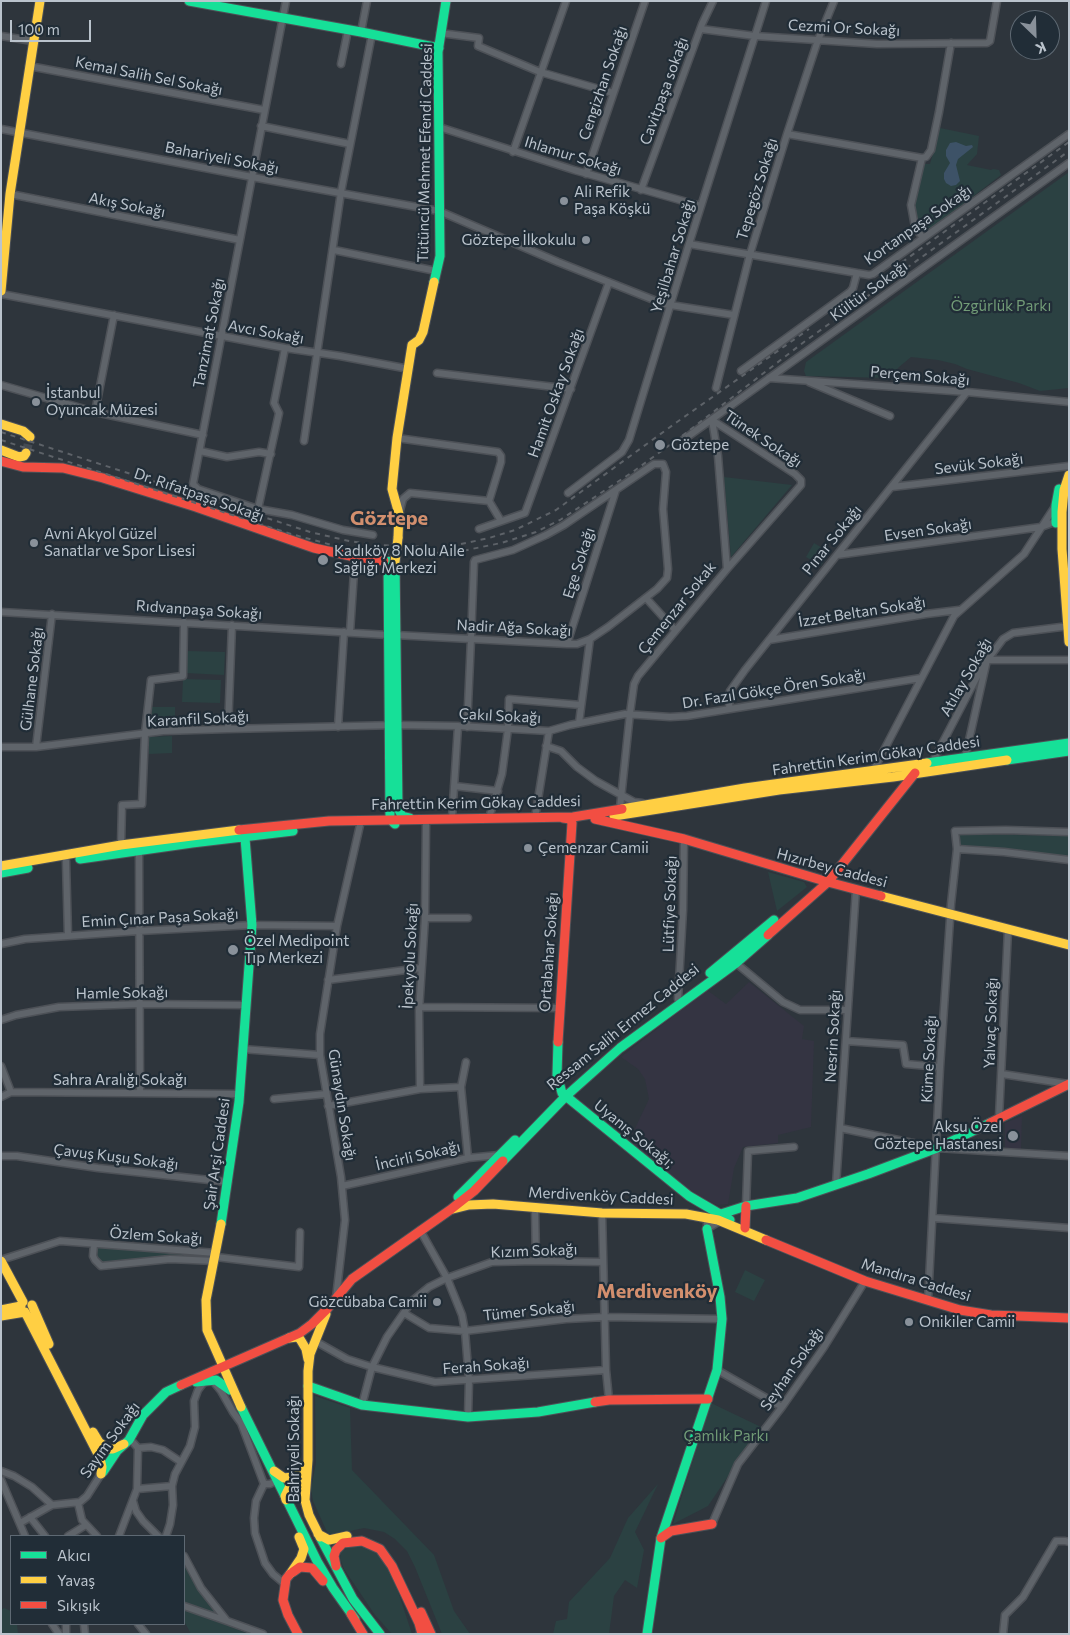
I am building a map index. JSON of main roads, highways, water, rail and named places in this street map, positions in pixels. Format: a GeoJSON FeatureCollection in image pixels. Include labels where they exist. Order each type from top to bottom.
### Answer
{"type":"FeatureCollection","features":[{"type":"Feature","properties":{"kind":"main road"},"geometry":{"type":"LineString","coordinates":[[1,293],[4,219],[10,194],[40,1]]}},
{"type":"Feature","properties":{"kind":"main road"},"geometry":{"type":"LineString","coordinates":[[189,1],[439,48]]}},
{"type":"Feature","properties":{"kind":"main road","name":"Tütüncü Mehmet Efendi Caddesi"},"geometry":{"type":"LineString","coordinates":[[391,562],[398,538],[399,514],[392,489],[396,438],[412,345],[419,340],[423,332],[440,256],[439,48],[446,1]]}},
{"type":"Feature","properties":{"kind":"main road"},"geometry":{"type":"LineString","coordinates":[[1,424],[23,431],[30,438]]}},
{"type":"Feature","properties":{"kind":"main road"},"geometry":{"type":"LineString","coordinates":[[1,450],[20,457],[26,453]]}},
{"type":"Feature","properties":{"kind":"main road","name":"Dr. Rıfatpaşa Sokağı"},"geometry":{"type":"LineString","coordinates":[[1,461],[23,466],[63,468],[103,478],[205,510],[301,545],[355,557],[391,562]]}},
{"type":"Feature","properties":{"kind":"main road"},"geometry":{"type":"LineString","coordinates":[[1068,476],[1060,488],[1056,505],[1065,549],[1069,642]]}},
{"type":"Feature","properties":{"kind":"main road"},"geometry":{"type":"LineString","coordinates":[[1059,519],[1068,476]]}},
{"type":"Feature","properties":{"kind":"main road"},"geometry":{"type":"LineString","coordinates":[[391,562],[394,821]]}},
{"type":"Feature","properties":{"kind":"main road"},"geometry":{"type":"LineString","coordinates":[[392,726],[398,808],[401,815],[410,818]]}},
{"type":"Feature","properties":{"kind":"main road"},"geometry":{"type":"LineString","coordinates":[[1058,745],[1065,742],[1069,736]]}},
{"type":"Feature","properties":{"kind":"main road","name":"Fahrettin Kerim Gökay Caddesi"},"geometry":{"type":"LineString","coordinates":[[1,873],[66,861],[192,843],[410,818],[562,818],[768,784],[1069,743]]}},
{"type":"Feature","properties":{"kind":"main road","name":"Fahrettin Kerim Gökay Caddesi"},"geometry":{"type":"LineString","coordinates":[[1,866],[121,844],[337,820],[394,821],[426,824],[572,823],[774,791],[1069,751]]}},
{"type":"Feature","properties":{"kind":"main road"},"geometry":{"type":"LineString","coordinates":[[892,768],[903,775],[903,784],[896,798]]}},
{"type":"Feature","properties":{"kind":"main road","name":"Ressam Salih Ermez Caddesi"},"geometry":{"type":"LineString","coordinates":[[679,1000],[736,963],[828,882],[915,773]]}},
{"type":"Feature","properties":{"kind":"main road"},"geometry":{"type":"LineString","coordinates":[[562,818],[570,819],[572,823]]}},
{"type":"Feature","properties":{"kind":"main road","name":"Hızırbey Caddesi"},"geometry":{"type":"LineString","coordinates":[[595,819],[684,839],[828,882],[1066,946]]}},
{"type":"Feature","properties":{"kind":"main road","name":"Ortabahar Sokağı"},"geometry":{"type":"LineString","coordinates":[[563,1095],[557,1075],[559,1008],[572,823]]}},
{"type":"Feature","properties":{"kind":"main road"},"geometry":{"type":"LineString","coordinates":[[245,838],[247,833],[261,828]]}},
{"type":"Feature","properties":{"kind":"main road","name":"Şair Arşi Caddesi"},"geometry":{"type":"LineString","coordinates":[[245,838],[252,925],[239,1094],[228,1182],[216,1257],[206,1300],[205,1316],[210,1340],[236,1397],[317,1561],[351,1614]]}},
{"type":"Feature","properties":{"kind":"main road","name":"Ressam Salih Ermez Caddesi"},"geometry":{"type":"LineString","coordinates":[[473,1187],[499,1155],[617,1046],[679,1000],[812,889],[828,882]]}},
{"type":"Feature","properties":{"kind":"main road"},"geometry":{"type":"LineString","coordinates":[[720,1218],[746,1206],[797,1198],[937,1148],[1068,1084]]}},
{"type":"Feature","properties":{"kind":"main road","name":"Ressam Salih Ermez Caddesi"},"geometry":{"type":"LineString","coordinates":[[332,1305],[352,1279],[450,1210],[563,1095]]}},
{"type":"Feature","properties":{"kind":"main road","name":"Uyanış Sokağı;"},"geometry":{"type":"LineString","coordinates":[[563,1095],[689,1196],[720,1218]]}},
{"type":"Feature","properties":{"kind":"main road"},"geometry":{"type":"LineString","coordinates":[[473,1187],[477,1196],[493,1204]]}},
{"type":"Feature","properties":{"kind":"main road"},"geometry":{"type":"LineString","coordinates":[[686,1214],[691,1209],[692,1204],[689,1196]]}},
{"type":"Feature","properties":{"kind":"main road","name":"Merdivenköy Caddesi"},"geometry":{"type":"LineString","coordinates":[[450,1210],[469,1205],[493,1204],[602,1213],[686,1214],[707,1217]]}},
{"type":"Feature","properties":{"kind":"main road"},"geometry":{"type":"LineString","coordinates":[[745,1228],[746,1206]]}},
{"type":"Feature","properties":{"kind":"main road","name":"Mandıra Caddesi"},"geometry":{"type":"LineString","coordinates":[[707,1217],[720,1218],[745,1228],[762,1238]]}},
{"type":"Feature","properties":{"kind":"main road","name":"Mandıra Caddesi"},"geometry":{"type":"LineString","coordinates":[[720,1218],[762,1238],[865,1280],[928,1301],[960,1310],[990,1315],[1069,1318]]}},
{"type":"Feature","properties":{"kind":"main road"},"geometry":{"type":"LineString","coordinates":[[648,1634],[661,1538],[716,1370],[722,1319],[720,1297],[707,1229]]}},
{"type":"Feature","properties":{"kind":"main road"},"geometry":{"type":"LineString","coordinates":[[1,1261],[25,1306],[44,1333],[100,1455],[105,1457],[115,1453]]}},
{"type":"Feature","properties":{"kind":"main road"},"geometry":{"type":"LineString","coordinates":[[236,1397],[232,1377],[234,1368],[239,1361],[288,1338],[312,1324],[332,1305]]}},
{"type":"Feature","properties":{"kind":"main road","name":"Bahriyeli Sokağı"},"geometry":{"type":"LineString","coordinates":[[332,1305],[315,1341],[309,1362],[308,1460],[305,1494],[309,1514],[341,1578],[353,1599],[380,1634]]}},
{"type":"Feature","properties":{"kind":"main road"},"geometry":{"type":"LineString","coordinates":[[1,1310],[25,1306]]}},
{"type":"Feature","properties":{"kind":"main road"},"geometry":{"type":"LineString","coordinates":[[1,1316],[25,1306]]}},
{"type":"Feature","properties":{"kind":"main road"},"geometry":{"type":"LineString","coordinates":[[288,1338],[297,1337],[300,1339],[306,1349],[309,1362]]}},
{"type":"Feature","properties":{"kind":"main road","name":"Sayım Sokağı"},"geometry":{"type":"LineString","coordinates":[[97,1446],[101,1462],[101,1474],[115,1453],[127,1441],[143,1415],[166,1392],[252,1354]]}},
{"type":"Feature","properties":{"kind":"main road"},"geometry":{"type":"LineString","coordinates":[[181,1384],[209,1380],[222,1383],[236,1397]]}},
{"type":"Feature","properties":{"kind":"main road"},"geometry":{"type":"LineString","coordinates":[[308,1386],[362,1405],[468,1417],[538,1412],[609,1400],[708,1399]]}},
{"type":"Feature","properties":{"kind":"main road"},"geometry":{"type":"LineString","coordinates":[[97,1446],[111,1449],[127,1441]]}},
{"type":"Feature","properties":{"kind":"main road"},"geometry":{"type":"LineString","coordinates":[[275,1474],[284,1478],[300,1474],[306,1469],[308,1460]]}},
{"type":"Feature","properties":{"kind":"main road"},"geometry":{"type":"LineString","coordinates":[[297,1632],[283,1600],[286,1579],[301,1558],[304,1549],[289,1517],[285,1496],[294,1482],[302,1484],[305,1494]]}},
{"type":"Feature","properties":{"kind":"main road"},"geometry":{"type":"LineString","coordinates":[[661,1538],[671,1531],[712,1524]]}},
{"type":"Feature","properties":{"kind":"main road"},"geometry":{"type":"LineString","coordinates":[[318,1534],[329,1540],[349,1535],[362,1535],[374,1538],[385,1545],[398,1562],[431,1634]]}},
{"type":"Feature","properties":{"kind":"main road"},"geometry":{"type":"LineString","coordinates":[[341,1578],[335,1563],[336,1550],[340,1544],[351,1540],[371,1544],[380,1549],[392,1566],[419,1623],[419,1633]]}},
{"type":"Feature","properties":{"kind":"main road"},"geometry":{"type":"LineString","coordinates":[[290,1574],[300,1567],[312,1568],[332,1594],[351,1614],[365,1634]]}},
{"type":"Feature","properties":{"kind":"tunnel"},"geometry":{"type":"LineString","coordinates":[[26,453],[30,437]]}},
{"type":"Feature","properties":{"kind":"railway"},"geometry":{"type":"LineString","coordinates":[[894,268],[1069,142]]}},
{"type":"Feature","properties":{"kind":"railway"},"geometry":{"type":"LineString","coordinates":[[1,440],[291,534],[343,548],[382,554],[421,554],[462,551],[501,543],[536,532],[560,520],[634,471],[804,342],[1069,151]]}},
{"type":"Feature","properties":{"kind":"railway"},"geometry":{"type":"LineString","coordinates":[[461,544],[515,530],[556,510],[809,329]]}},
{"type":"Feature","properties":{"kind":"railway"},"geometry":{"type":"LineString","coordinates":[[1,432],[310,532],[374,545],[431,547]]}},
{"type":"Feature","properties":{"kind":"place","name":"Ali Refik Paşa Köşkü"},"geometry":{"type":"Point","coordinates":[564,201]}},
{"type":"Feature","properties":{"kind":"place","name":"Göztepe İlkokulu"},"geometry":{"type":"Point","coordinates":[586,240]}},
{"type":"Feature","properties":{"kind":"place","name":"İstanbul Oyuncak Müzesi"},"geometry":{"type":"Point","coordinates":[36,402]}},
{"type":"Feature","properties":{"kind":"place","name":"Göztepe"},"geometry":{"type":"Point","coordinates":[660,445]}},
{"type":"Feature","properties":{"kind":"place","name":"Avni Akyol Güzel Sanatlar ve Spor Lisesi"},"geometry":{"type":"Point","coordinates":[34,543]}},
{"type":"Feature","properties":{"kind":"place","name":"Kadıköy 8 Nolu Aile Sağlığı Merkezi"},"geometry":{"type":"Point","coordinates":[323,560]}},
{"type":"Feature","properties":{"kind":"place","name":"Çemenzar Camii"},"geometry":{"type":"Point","coordinates":[528,848]}},
{"type":"Feature","properties":{"kind":"place","name":"Özel Medipoint Tıp Merkezi"},"geometry":{"type":"Point","coordinates":[233,950]}},
{"type":"Feature","properties":{"kind":"place","name":"Aksu Özel Göztepe Hastanesi"},"geometry":{"type":"Point","coordinates":[1013,1136]}},
{"type":"Feature","properties":{"kind":"place","name":"Gözcübaba Camii"},"geometry":{"type":"Point","coordinates":[437,1302]}},
{"type":"Feature","properties":{"kind":"place","name":"Onikiler Camii"},"geometry":{"type":"Point","coordinates":[909,1322]}},
{"type":"Feature","properties":{"kind":"district","name":"Göztepe"},"geometry":{"type":"Point","coordinates":[389,518]}},
{"type":"Feature","properties":{"kind":"district","name":"Merdivenköy"},"geometry":{"type":"Point","coordinates":[657,1291]}},
{"type":"Feature","properties":{"kind":"park label","name":"Özgürlük Parkı"},"geometry":{"type":"Point","coordinates":[1001,306]}},
{"type":"Feature","properties":{"kind":"park label","name":"Çamlık Parkı"},"geometry":{"type":"Point","coordinates":[726,1436]}}]}
